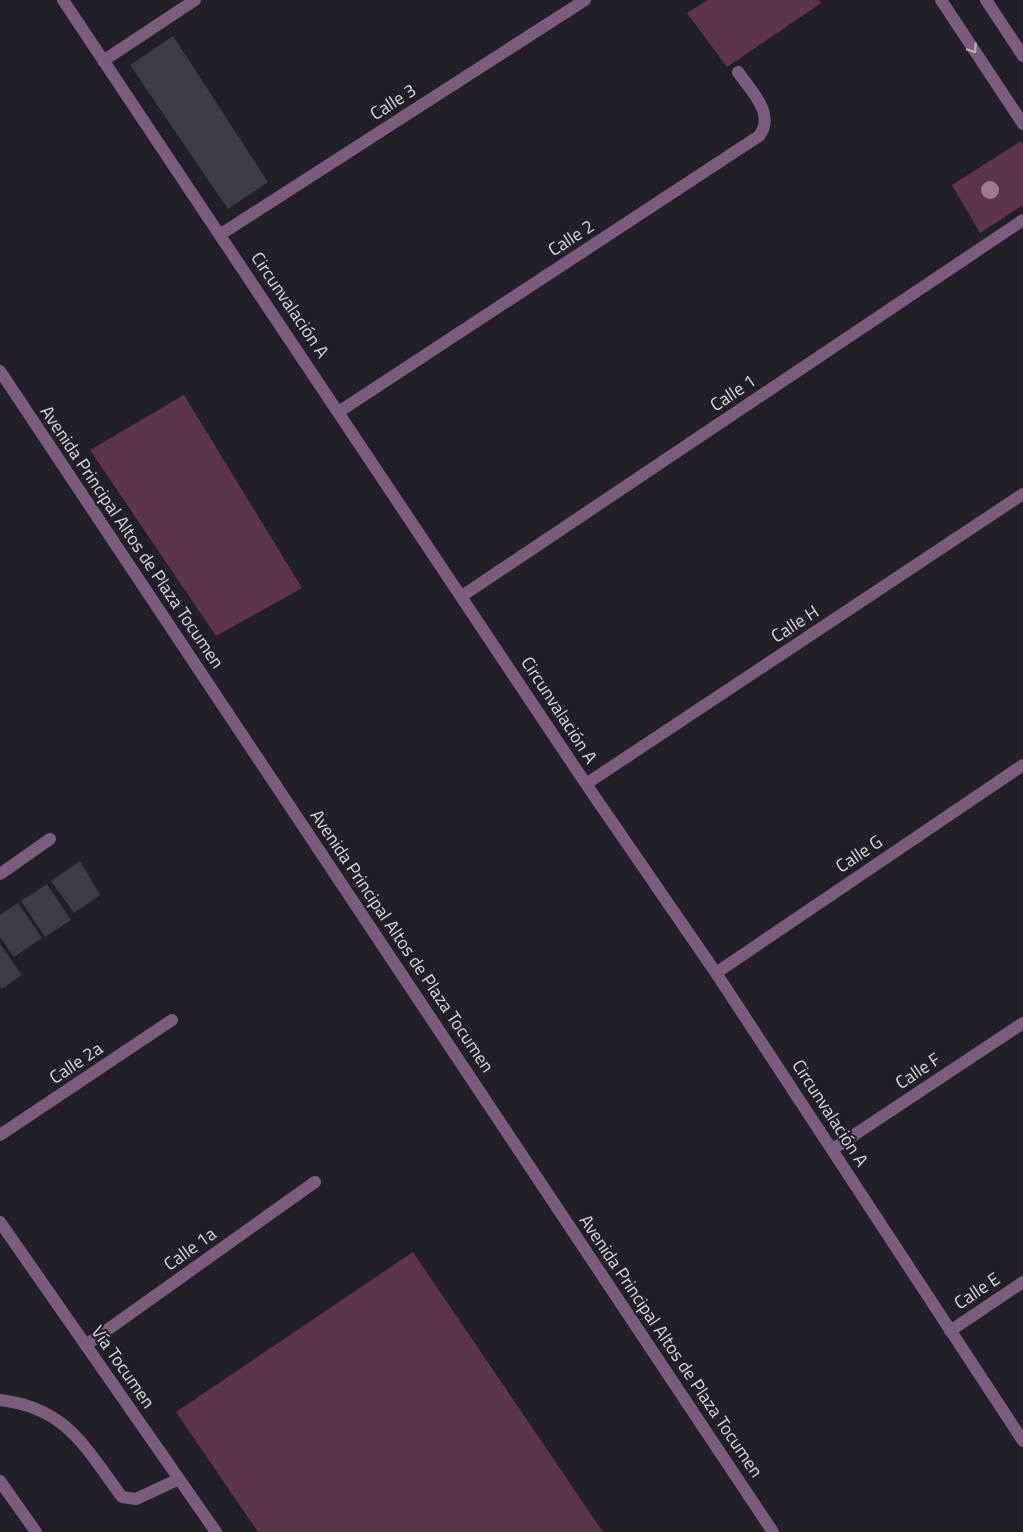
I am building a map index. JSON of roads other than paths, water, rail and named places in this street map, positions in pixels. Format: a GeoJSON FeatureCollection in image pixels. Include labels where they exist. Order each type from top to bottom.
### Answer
{"type":"FeatureCollection","features":[{"type":"Feature","properties":{"kind":"street","name":"Circunvalación A"},"geometry":{"type":"LineString","coordinates":[[63,0],[222,234],[586,784],[716,973],[1023,1441]]}},
{"type":"Feature","properties":{"kind":"street"},"geometry":{"type":"LineString","coordinates":[[103,61],[195,0]]}},
{"type":"Feature","properties":{"kind":"street","name":"Calle 3"},"geometry":{"type":"LineString","coordinates":[[222,234],[585,0]]}},
{"type":"Feature","properties":{"kind":"street"},"geometry":{"type":"LineString","coordinates":[[941,0],[1023,124]]}},
{"type":"Feature","properties":{"kind":"street"},"geometry":{"type":"LineString","coordinates":[[986,0],[1023,56]]}},
{"type":"Feature","properties":{"kind":"street","name":"Calle 2"},"geometry":{"type":"LineString","coordinates":[[340,411],[759,136],[766,126],[766,115],[738,72]]}},
{"type":"Feature","properties":{"kind":"street","name":"Calle 1"},"geometry":{"type":"LineString","coordinates":[[462,596],[1023,220]]}},
{"type":"Feature","properties":{"kind":"street","name":"Avenida Principal Altos de Plaza Tocumen"},"geometry":{"type":"LineString","coordinates":[[0,371],[773,1532]]}},
{"type":"Feature","properties":{"kind":"street","name":"Calle H"},"geometry":{"type":"LineString","coordinates":[[586,784],[1023,494]]}},
{"type":"Feature","properties":{"kind":"street","name":"Calle G"},"geometry":{"type":"LineString","coordinates":[[716,973],[1023,765]]}},
{"type":"Feature","properties":{"kind":"street"},"geometry":{"type":"LineString","coordinates":[[0,873],[50,839]]}},
{"type":"Feature","properties":{"kind":"street","name":"Calle 2a"},"geometry":{"type":"LineString","coordinates":[[0,1136],[171,1020]]}},
{"type":"Feature","properties":{"kind":"street","name":"Calle F"},"geometry":{"type":"LineString","coordinates":[[833,1149],[1023,1023]]}},
{"type":"Feature","properties":{"kind":"street","name":"Calle 1a"},"geometry":{"type":"LineString","coordinates":[[86,1345],[315,1182]]}},
{"type":"Feature","properties":{"kind":"street","name":"Vía Tocumen"},"geometry":{"type":"LineString","coordinates":[[0,1222],[216,1532]]}},
{"type":"Feature","properties":{"kind":"street","name":"Calle E"},"geometry":{"type":"LineString","coordinates":[[950,1331],[1023,1282]]}},
{"type":"Feature","properties":{"kind":"street"},"geometry":{"type":"LineString","coordinates":[[0,1400],[26,1403],[52,1415],[73,1430],[122,1497],[136,1499],[179,1479]]}},
{"type":"Feature","properties":{"kind":"street"},"geometry":{"type":"LineString","coordinates":[[0,1481],[36,1532]]}}]}
